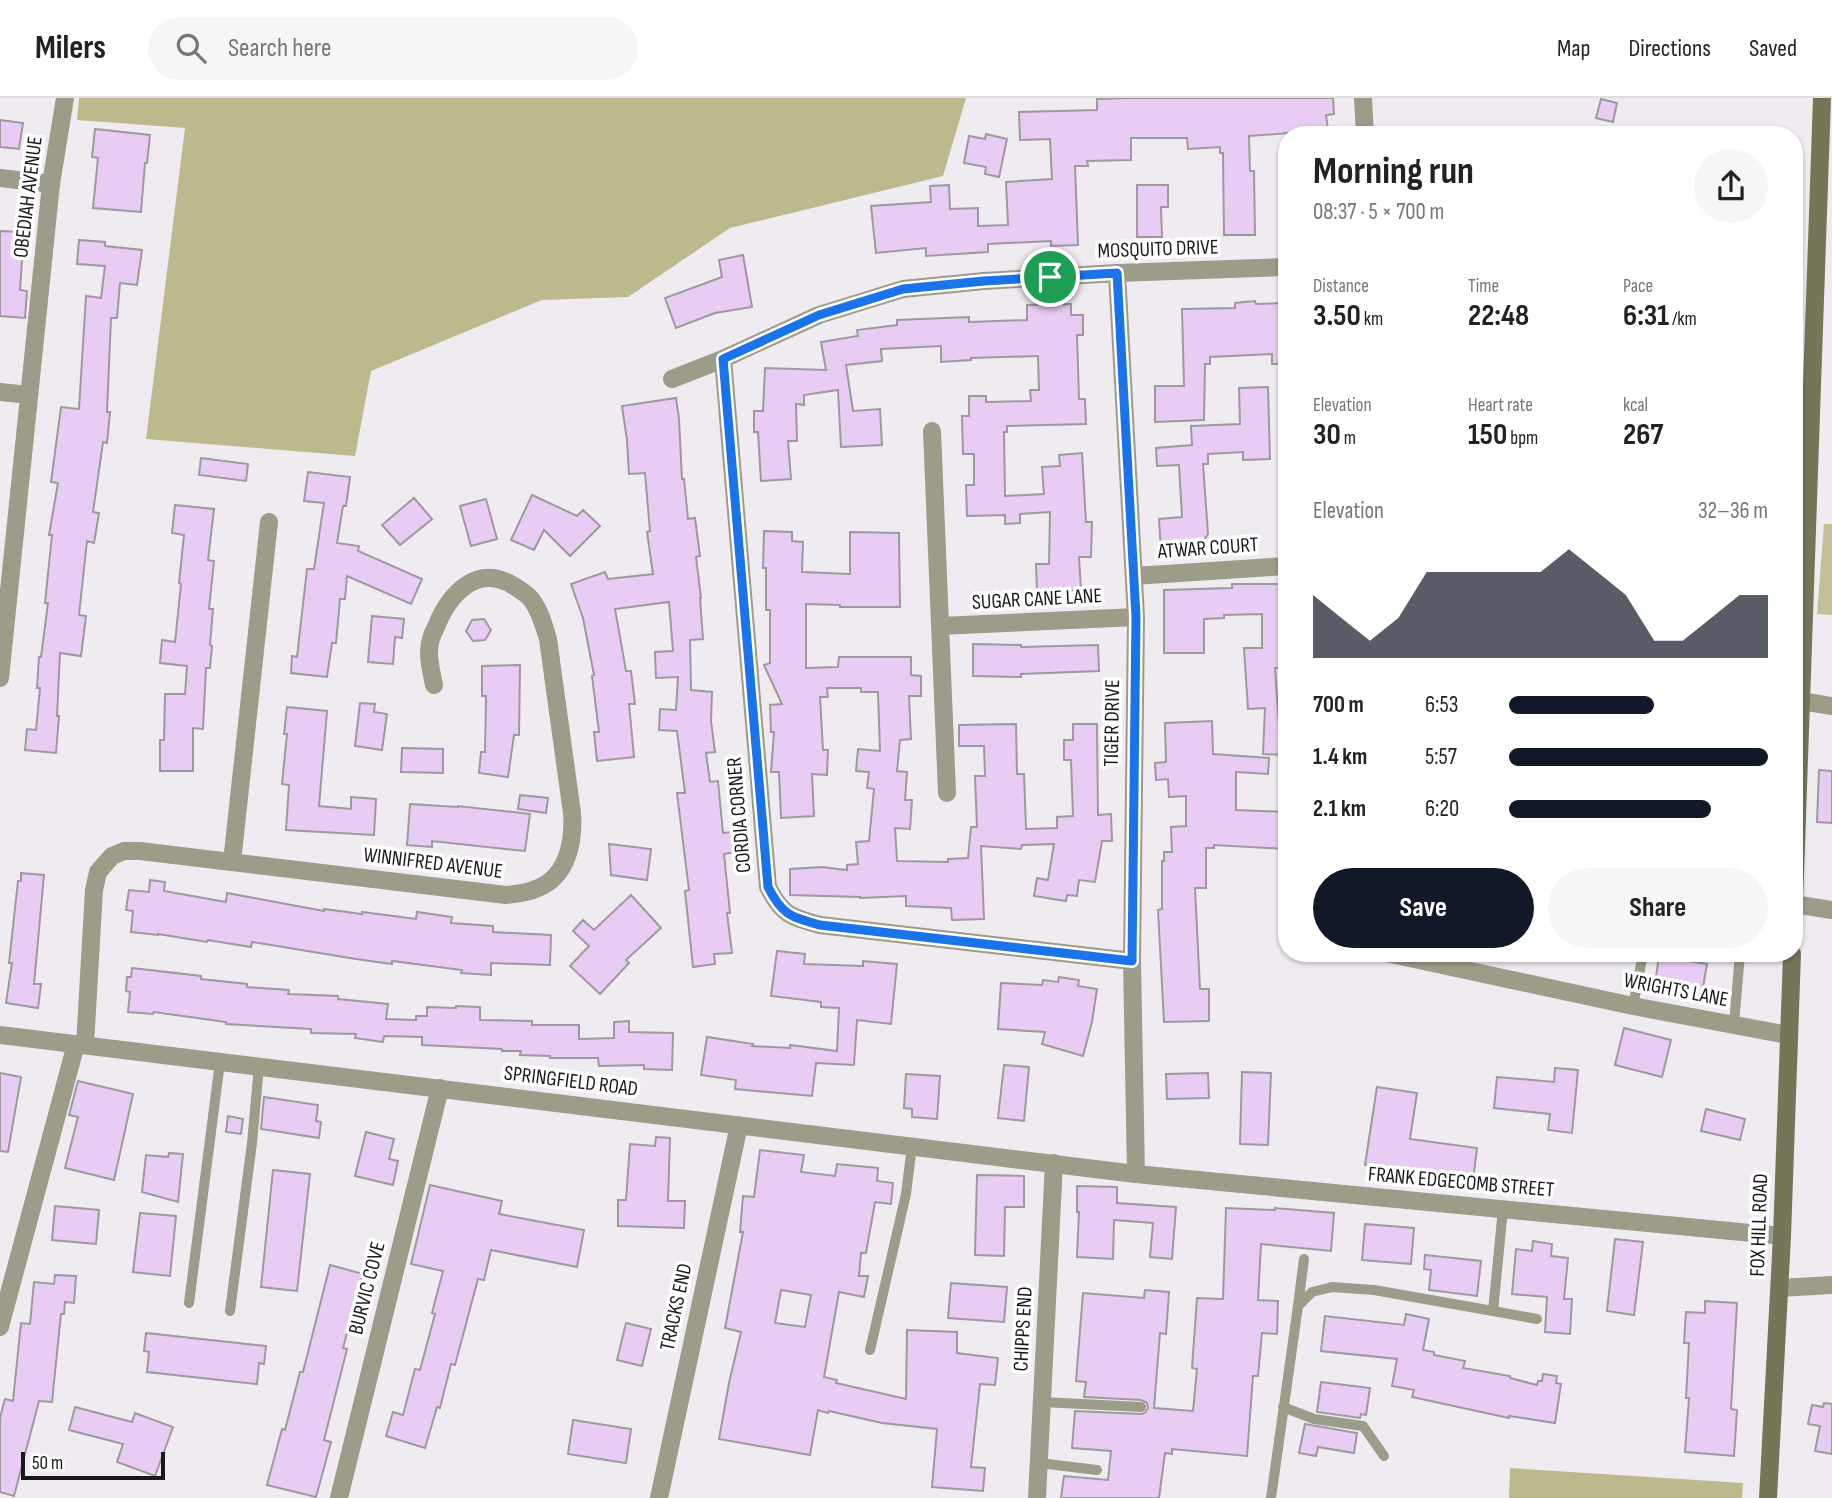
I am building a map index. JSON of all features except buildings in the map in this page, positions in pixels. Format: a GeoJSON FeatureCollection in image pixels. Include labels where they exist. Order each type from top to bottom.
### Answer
{"type":"FeatureCollection","features":[{"type":"Feature","properties":{"kind":"main road"},"geometry":{"type":"LineString","coordinates":[[1803,644],[1822,98]]}},
{"type":"Feature","properties":{"kind":"main road","name":"FOX HILL ROAD"},"geometry":{"type":"LineString","coordinates":[[1768,1498],[1780,1288],[1792,962]]}},
{"type":"Feature","properties":{"kind":"street","name":"OBEDIAH AVENUE"},"geometry":{"type":"LineString","coordinates":[[0,678],[4,602],[51,184],[65,98]]}},
{"type":"Feature","properties":{"kind":"street"},"geometry":{"type":"LineString","coordinates":[[1363,98],[1365,126]]}},
{"type":"Feature","properties":{"kind":"street"},"geometry":{"type":"LineString","coordinates":[[0,178],[51,184]]}},
{"type":"Feature","properties":{"kind":"street","name":"MOSQUITO DRIVE"},"geometry":{"type":"LineString","coordinates":[[672,379],[819,315],[903,289],[1117,273],[1278,267]]}},
{"type":"Feature","properties":{"kind":"street","name":"TIGER DRIVE"},"geometry":{"type":"LineString","coordinates":[[1117,273],[1136,617],[1132,961],[1136,1174]]}},
{"type":"Feature","properties":{"kind":"street","name":"CORDIA CORNER"},"geometry":{"type":"LineString","coordinates":[[723,359],[768,887],[776,904],[793,917],[820,925],[1132,961]]}},
{"type":"Feature","properties":{"kind":"street"},"geometry":{"type":"LineString","coordinates":[[0,392],[29,395]]}},
{"type":"Feature","properties":{"kind":"street"},"geometry":{"type":"LineString","coordinates":[[932,431],[947,793]]}},
{"type":"Feature","properties":{"kind":"street"},"geometry":{"type":"LineString","coordinates":[[232,862],[269,522]]}},
{"type":"Feature","properties":{"kind":"street","name":"ATWAR COURT"},"geometry":{"type":"LineString","coordinates":[[1134,576],[1278,567]]}},
{"type":"Feature","properties":{"kind":"street","name":"WINNIFRED AVENUE"},"geometry":{"type":"LineString","coordinates":[[0,1327],[80,1045],[94,890],[98,872],[112,856],[124,851],[140,851],[506,895],[539,888],[553,879],[563,865],[573,831],[572,813],[548,639],[531,599],[504,581],[495,579],[474,582],[456,593],[441,614],[430,643],[428,652],[434,685]]}},
{"type":"Feature","properties":{"kind":"street","name":"SUGAR CANE LANE"},"geometry":{"type":"LineString","coordinates":[[940,626],[1136,617]]}},
{"type":"Feature","properties":{"kind":"street"},"geometry":{"type":"LineString","coordinates":[[1803,701],[1832,706]]}},
{"type":"Feature","properties":{"kind":"street"},"geometry":{"type":"LineString","coordinates":[[1803,905],[1832,910]]}},
{"type":"Feature","properties":{"kind":"street","name":"WRIGHTS LANE"},"geometry":{"type":"LineString","coordinates":[[1428,962],[1633,1006],[1788,1035]]}},
{"type":"Feature","properties":{"kind":"street","name":"SPRINGFIELD ROAD"},"geometry":{"type":"LineString","coordinates":[[0,1035],[1136,1174]]}},
{"type":"Feature","properties":{"kind":"street","name":"BURVIC COVE"},"geometry":{"type":"LineString","coordinates":[[339,1498],[440,1088]]}},
{"type":"Feature","properties":{"kind":"street","name":"TRACKS END"},"geometry":{"type":"LineString","coordinates":[[659,1498],[739,1125]]}},
{"type":"Feature","properties":{"kind":"street","name":"CHIPPS END"},"geometry":{"type":"LineString","coordinates":[[1037,1498],[1054,1163]]}},
{"type":"Feature","properties":{"kind":"street","name":"FRANK EDGECOMB STREET"},"geometry":{"type":"LineString","coordinates":[[1136,1174],[1782,1236]]}},
{"type":"Feature","properties":{"kind":"street"},"geometry":{"type":"LineString","coordinates":[[1780,1288],[1832,1285]]}},
{"type":"Feature","properties":{"kind":"lane"},"geometry":{"type":"LineString","coordinates":[[1633,1006],[1641,962]]}},
{"type":"Feature","properties":{"kind":"lane"},"geometry":{"type":"LineString","coordinates":[[1734,1024],[1739,962]]}},
{"type":"Feature","properties":{"kind":"lane"},"geometry":{"type":"LineString","coordinates":[[189,1303],[220,1062]]}},
{"type":"Feature","properties":{"kind":"lane"},"geometry":{"type":"LineString","coordinates":[[230,1311],[259,1066]]}},
{"type":"Feature","properties":{"kind":"lane"},"geometry":{"type":"LineString","coordinates":[[870,1350],[906,1194],[912,1146]]}},
{"type":"Feature","properties":{"kind":"lane"},"geometry":{"type":"LineString","coordinates":[[1493,1311],[1503,1209]]}},
{"type":"Feature","properties":{"kind":"lane"},"geometry":{"type":"LineString","coordinates":[[1271,1498],[1304,1259]]}},
{"type":"Feature","properties":{"kind":"lane"},"geometry":{"type":"LineString","coordinates":[[1298,1306],[1312,1292],[1332,1287],[1374,1290],[1536,1319]]}},
{"type":"Feature","properties":{"kind":"lane"},"geometry":{"type":"LineString","coordinates":[[1042,1402],[1141,1407]]}},
{"type":"Feature","properties":{"kind":"lane"},"geometry":{"type":"LineString","coordinates":[[1283,1407],[1314,1419],[1363,1426],[1384,1456]]}},
{"type":"Feature","properties":{"kind":"lane"},"geometry":{"type":"LineString","coordinates":[[1039,1463],[1097,1470]]}},
{"type":"Feature","properties":{"kind":"shaded area"},"geometry":{"type":"Polygon","coordinates":[[[79,98],[966,98],[943,176],[730,228],[628,297],[542,300],[371,371],[355,456],[146,439],[185,128],[77,120],[79,98]]]}},
{"type":"Feature","properties":{"kind":"shaded area"},"geometry":{"type":"Polygon","coordinates":[[[1824,524],[1832,524],[1832,615],[1817,614],[1824,524]]]}},
{"type":"Feature","properties":{"kind":"shaded area"},"geometry":{"type":"Polygon","coordinates":[[[1510,1468],[1743,1483],[1742,1498],[1509,1498],[1510,1468]]]}},
{"type":"Feature","properties":{"kind":"route"},"geometry":{"type":"LineString","coordinates":[[1117,273],[1136,617],[1132,961],[820,925],[793,917],[776,904],[768,887],[723,359],[819,315],[903,289],[1050,277],[1117,273]]}}]}
